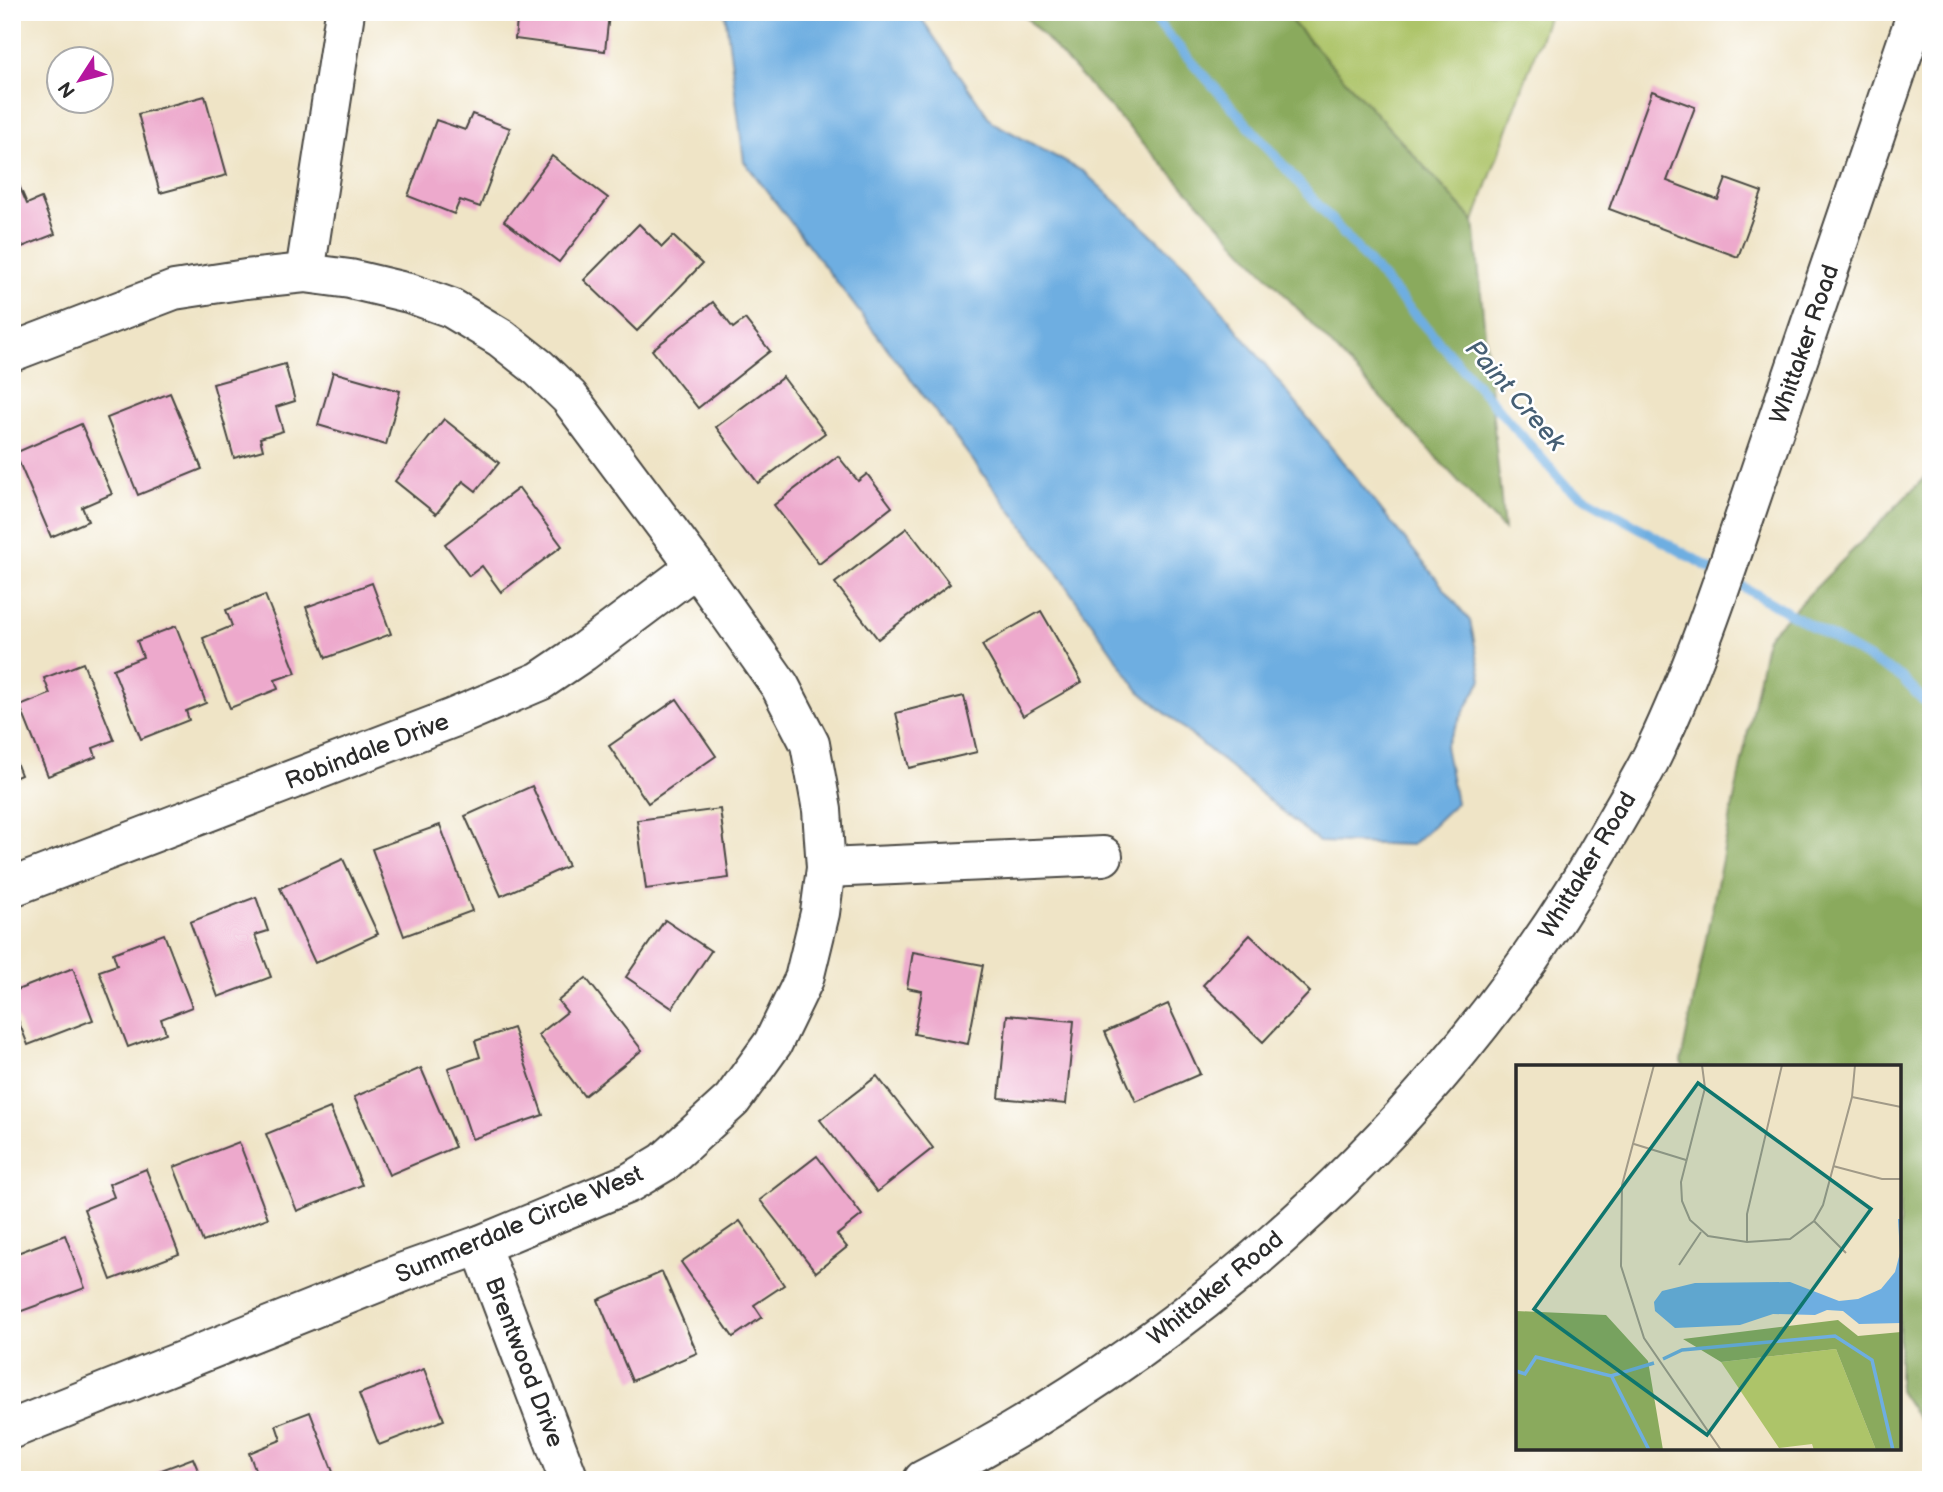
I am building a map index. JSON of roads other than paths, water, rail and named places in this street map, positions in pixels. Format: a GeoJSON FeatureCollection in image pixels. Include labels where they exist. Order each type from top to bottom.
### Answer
{"type":"FeatureCollection","features":[{"type":"Feature","properties":{"kind":"street"},"geometry":{"type":"LineString","coordinates":[[305,273],[345,12]]}},
{"type":"Feature","properties":{"kind":"street","name":"Whittaker Road"},"geometry":{"type":"LineString","coordinates":[[923,1480],[981,1451],[1081,1390],[1181,1318],[1296,1223],[1457,1055],[1521,973],[1556,920],[1654,752],[1704,635],[1917,12]]}},
{"type":"Feature","properties":{"kind":"street","name":"Summerdale Circle West"},"geometry":{"type":"LineString","coordinates":[[12,352],[174,290],[305,273],[350,279],[409,293],[451,308],[501,338],[539,368],[569,397],[696,567],[780,686],[810,744],[822,810],[826,867],[820,913],[804,979],[773,1043],[732,1100],[664,1162],[629,1183],[480,1245],[391,1277],[12,1429]]}},
{"type":"Feature","properties":{"kind":"street","name":"Robindale Drive"},"geometry":{"type":"LineString","coordinates":[[12,887],[453,718],[540,681],[696,567]]}},
{"type":"Feature","properties":{"kind":"street"},"geometry":{"type":"LineString","coordinates":[[826,867],[1103,856]]}},
{"type":"Feature","properties":{"kind":"street","name":"Brentwood Drive"},"geometry":{"type":"LineString","coordinates":[[480,1245],[569,1480]]}},
{"type":"Feature","properties":{"kind":"water"},"geometry":{"type":"Polygon","coordinates":[[[725,12],[917,12],[992,122],[1084,172],[1188,268],[1470,621],[1482,679],[1445,746],[1456,803],[1412,845],[1319,842],[1139,691],[1039,547],[744,161],[725,12]]]}},
{"type":"Feature","properties":{"kind":"waterway","name":"Paint Creek"},"geometry":{"type":"LineString","coordinates":[[1148,12],[1566,486],[1901,677],[1931,708]]}}]}
